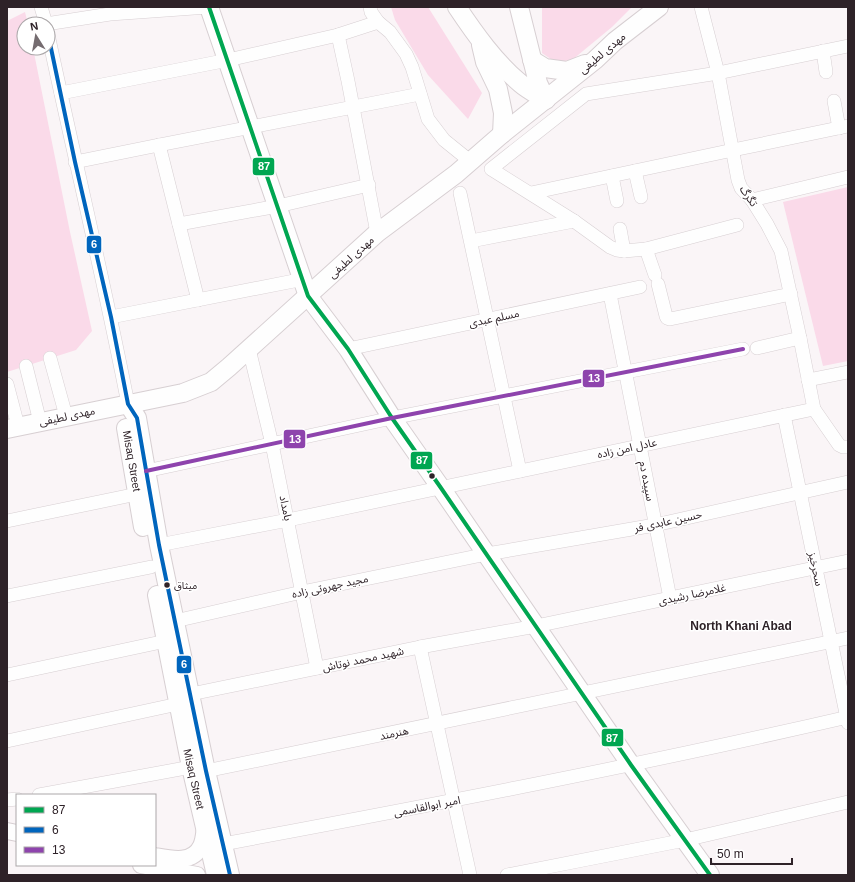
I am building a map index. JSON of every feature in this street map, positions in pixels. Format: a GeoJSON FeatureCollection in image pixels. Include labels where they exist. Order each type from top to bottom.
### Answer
{"type":"FeatureCollection","features":[{"type":"Feature","properties":{"kind":"main road"},"geometry":{"type":"LineString","coordinates":[[208,7],[228,60],[306,288],[348,349],[392,418],[631,765],[710,875]]}},
{"type":"Feature","properties":{"kind":"main road"},"geometry":{"type":"LineString","coordinates":[[456,7],[480,40],[521,84],[546,100]]}},
{"type":"Feature","properties":{"kind":"main road"},"geometry":{"type":"LineString","coordinates":[[519,7],[538,83],[546,100]]}},
{"type":"Feature","properties":{"kind":"main road","name":"مهدی لطیفی"},"geometry":{"type":"LineString","coordinates":[[13,428],[183,393],[211,382],[249,349],[306,288],[456,174],[502,134],[595,60],[615,41],[659,7]]}},
{"type":"Feature","properties":{"kind":"main road"},"geometry":{"type":"LineString","coordinates":[[480,40],[485,62],[498,89],[503,113],[502,134]]}},
{"type":"Feature","properties":{"kind":"main road"},"geometry":{"type":"LineString","coordinates":[[532,60],[545,68],[566,71],[595,60]]}},
{"type":"Feature","properties":{"kind":"main road","name":"Misaq Street"},"geometry":{"type":"LineString","coordinates":[[128,404],[136,418],[159,545],[175,622],[184,699],[198,769],[205,827],[216,875]]}},
{"type":"Feature","properties":{"kind":"main road","name":"Misaq Street"},"geometry":{"type":"LineString","coordinates":[[128,404],[124,419],[137,494],[166,641],[184,699]]}},
{"type":"Feature","properties":{"kind":"main road","name":"Misaq Street"},"geometry":{"type":"LineString","coordinates":[[198,769],[223,844],[230,875]]}},
{"type":"Feature","properties":{"kind":"street"},"geometry":{"type":"LineString","coordinates":[[56,22],[110,14],[208,7]]}},
{"type":"Feature","properties":{"kind":"street"},"geometry":{"type":"LineString","coordinates":[[370,7],[371,12],[378,22],[390,32],[406,54],[412,67],[428,119],[444,140],[470,161]]}},
{"type":"Feature","properties":{"kind":"street","name":"تگرگ"},"geometry":{"type":"LineString","coordinates":[[701,7],[718,73],[738,180],[741,188],[752,200],[767,224],[781,251],[814,409]]}},
{"type":"Feature","properties":{"kind":"street"},"geometry":{"type":"LineString","coordinates":[[60,93],[228,60],[338,35],[378,22]]}},
{"type":"Feature","properties":{"kind":"street"},"geometry":{"type":"LineString","coordinates":[[338,35],[369,185],[377,233]]}},
{"type":"Feature","properties":{"kind":"street"},"geometry":{"type":"LineString","coordinates":[[737,225],[646,249],[624,251],[610,247],[574,221],[491,169],[581,96],[591,93],[718,73],[848,46]]}},
{"type":"Feature","properties":{"kind":"street"},"geometry":{"type":"LineString","coordinates":[[823,51],[826,72]]}},
{"type":"Feature","properties":{"kind":"street"},"geometry":{"type":"LineString","coordinates":[[52,56],[75,162],[111,317],[128,404]]}},
{"type":"Feature","properties":{"kind":"street"},"geometry":{"type":"LineString","coordinates":[[75,162],[250,126],[420,94]]}},
{"type":"Feature","properties":{"kind":"street"},"geometry":{"type":"LineString","coordinates":[[546,100],[558,115]]}},
{"type":"Feature","properties":{"kind":"street"},"geometry":{"type":"LineString","coordinates":[[531,193],[844,127],[834,101]]}},
{"type":"Feature","properties":{"kind":"street"},"geometry":{"type":"LineString","coordinates":[[159,144],[198,300]]}},
{"type":"Feature","properties":{"kind":"street"},"geometry":{"type":"LineString","coordinates":[[635,171],[641,197]]}},
{"type":"Feature","properties":{"kind":"street"},"geometry":{"type":"LineString","coordinates":[[612,176],[618,201]]}},
{"type":"Feature","properties":{"kind":"street"},"geometry":{"type":"LineString","coordinates":[[752,200],[848,177]]}},
{"type":"Feature","properties":{"kind":"street"},"geometry":{"type":"LineString","coordinates":[[179,224],[278,206],[369,185]]}},
{"type":"Feature","properties":{"kind":"street"},"geometry":{"type":"LineString","coordinates":[[460,193],[520,471]]}},
{"type":"Feature","properties":{"kind":"street"},"geometry":{"type":"LineString","coordinates":[[471,241],[574,221]]}},
{"type":"Feature","properties":{"kind":"street"},"geometry":{"type":"LineString","coordinates":[[620,229],[624,251]]}},
{"type":"Feature","properties":{"kind":"street"},"geometry":{"type":"LineString","coordinates":[[646,249],[666,316],[670,319],[791,294]]}},
{"type":"Feature","properties":{"kind":"street"},"geometry":{"type":"LineString","coordinates":[[111,317],[198,300],[306,288]]}},
{"type":"Feature","properties":{"kind":"street","name":"مسلم عبدی"},"geometry":{"type":"LineString","coordinates":[[348,349],[640,288]]}},
{"type":"Feature","properties":{"kind":"street","name":"سپیده دم"},"geometry":{"type":"LineString","coordinates":[[610,294],[670,598]]}},
{"type":"Feature","properties":{"kind":"street"},"geometry":{"type":"LineString","coordinates":[[757,348],[800,338]]}},
{"type":"Feature","properties":{"kind":"street","name":"بامداد"},"geometry":{"type":"LineString","coordinates":[[249,349],[272,444],[317,668]]}},
{"type":"Feature","properties":{"kind":"street"},"geometry":{"type":"LineString","coordinates":[[146,471],[392,418],[743,349]]}},
{"type":"Feature","properties":{"kind":"street"},"geometry":{"type":"LineString","coordinates":[[50,358],[66,416]]}},
{"type":"Feature","properties":{"kind":"street"},"geometry":{"type":"LineString","coordinates":[[26,366],[40,422]]}},
{"type":"Feature","properties":{"kind":"street"},"geometry":{"type":"LineString","coordinates":[[808,380],[848,372]]}},
{"type":"Feature","properties":{"kind":"street"},"geometry":{"type":"LineString","coordinates":[[7,384],[13,428]]}},
{"type":"Feature","properties":{"kind":"street"},"geometry":{"type":"LineString","coordinates":[[814,409],[839,445],[848,447]]}},
{"type":"Feature","properties":{"kind":"street","name":"عادل امن زاده"},"geometry":{"type":"LineString","coordinates":[[159,545],[288,520],[814,409]]}},
{"type":"Feature","properties":{"kind":"street","name":"سحرخیز"},"geometry":{"type":"LineString","coordinates":[[784,415],[848,719]]}},
{"type":"Feature","properties":{"kind":"street","name":"حسین عابدی‌ فر"},"geometry":{"type":"LineString","coordinates":[[487,554],[655,525],[848,482]]}},
{"type":"Feature","properties":{"kind":"street"},"geometry":{"type":"LineString","coordinates":[[7,521],[137,494]]}},
{"type":"Feature","properties":{"kind":"street","name":"مجید جهروتی زاده"},"geometry":{"type":"LineString","coordinates":[[175,622],[302,592],[487,554]]}},
{"type":"Feature","properties":{"kind":"street","name":"غلامرضا رشیدی"},"geometry":{"type":"LineString","coordinates":[[536,626],[848,561]]}},
{"type":"Feature","properties":{"kind":"street"},"geometry":{"type":"LineString","coordinates":[[7,596],[151,567]]}},
{"type":"Feature","properties":{"kind":"street","name":"شهید محمد نوتاش"},"geometry":{"type":"LineString","coordinates":[[7,741],[317,668],[420,647],[536,626]]}},
{"type":"Feature","properties":{"kind":"street","name":"هنرمند"},"geometry":{"type":"LineString","coordinates":[[45,794],[198,769],[437,724],[581,692],[848,638]]}},
{"type":"Feature","properties":{"kind":"street"},"geometry":{"type":"LineString","coordinates":[[7,675],[166,641]]}},
{"type":"Feature","properties":{"kind":"street"},"geometry":{"type":"LineString","coordinates":[[420,647],[470,875]]}},
{"type":"Feature","properties":{"kind":"street","name":"امیر ابوالقاسمی"},"geometry":{"type":"LineString","coordinates":[[223,844],[454,801],[848,719]]}},
{"type":"Feature","properties":{"kind":"street"},"geometry":{"type":"LineString","coordinates":[[507,875],[685,840],[848,802]]}},
{"type":"Feature","properties":{"kind":"street"},"geometry":{"type":"LineString","coordinates":[[156,856],[179,860],[196,854],[201,845],[205,827]]}},
{"type":"Feature","properties":{"kind":"street"},"geometry":{"type":"LineString","coordinates":[[146,866],[196,875]]}},
{"type":"Feature","properties":{"kind":"shaded area"},"geometry":{"type":"Polygon","coordinates":[[[391,7],[428,7],[482,93],[468,119],[428,75],[395,20],[391,7]]]}},
{"type":"Feature","properties":{"kind":"shaded area"},"geometry":{"type":"Polygon","coordinates":[[[542,7],[632,7],[612,27],[572,60],[555,62],[542,53],[542,7]]]}},
{"type":"Feature","properties":{"kind":"shaded area"},"geometry":{"type":"Polygon","coordinates":[[[25,12],[26,16],[17,16],[25,12]]]}},
{"type":"Feature","properties":{"kind":"shaded area"},"geometry":{"type":"Polygon","coordinates":[[[16,16],[16,56],[35,56],[70,232],[92,331],[76,350],[7,372],[7,21],[16,16]]]}},
{"type":"Feature","properties":{"kind":"shaded area"},"geometry":{"type":"Polygon","coordinates":[[[848,187],[848,361],[823,366],[783,202],[848,187]]]}},
{"type":"Feature","properties":{"kind":"transit line","name":"87"},"geometry":{"type":"LineString","coordinates":[[209,7],[308,296],[348,349],[392,418],[631,765],[710,875]]}},
{"type":"Feature","properties":{"kind":"transit line","name":"6"},"geometry":{"type":"LineString","coordinates":[[53,56],[75,162],[111,317],[128,404],[137,418],[159,545],[206,771],[230,875]]}},
{"type":"Feature","properties":{"kind":"transit line","name":"13"},"geometry":{"type":"LineString","coordinates":[[146,471],[392,418],[743,349]]}},
{"type":"Feature","properties":{"kind":"place","name":"میثاق"},"geometry":{"type":"Point","coordinates":[167,585]}},
{"type":"Feature","properties":{"kind":"district","name":"North Khani Abad"},"geometry":{"type":"Point","coordinates":[741,626]}}]}
